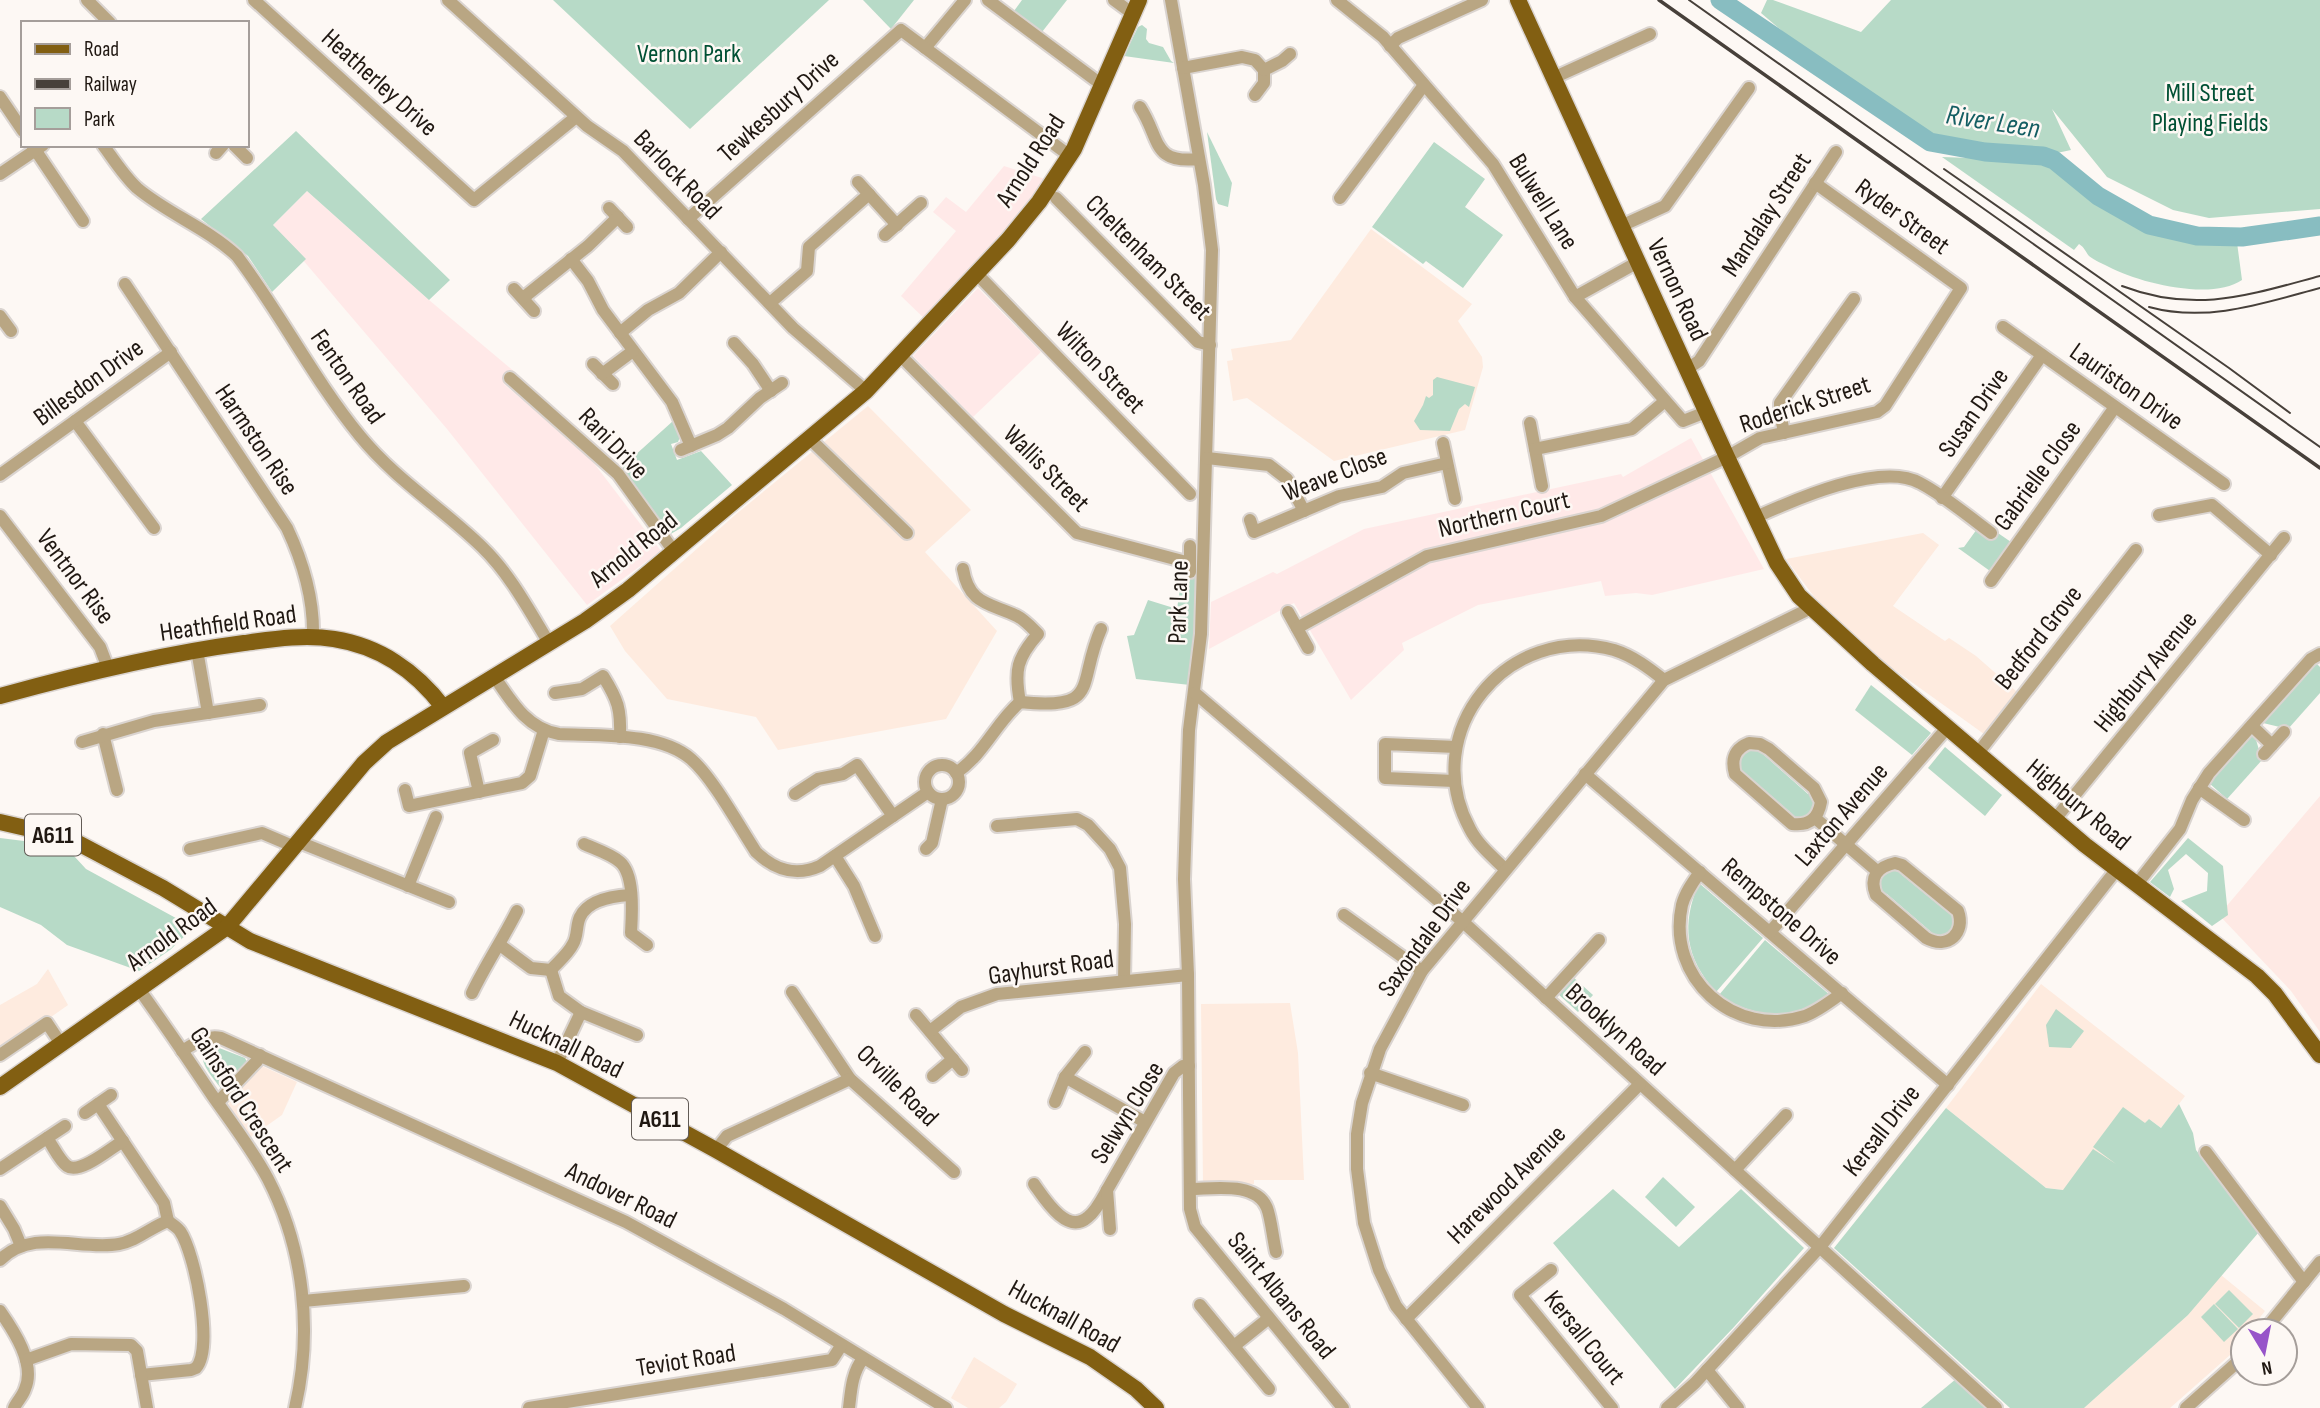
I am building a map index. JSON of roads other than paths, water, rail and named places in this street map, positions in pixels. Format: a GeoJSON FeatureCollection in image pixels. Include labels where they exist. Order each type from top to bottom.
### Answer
{"type":"FeatureCollection","features":[{"type":"Feature","properties":{"kind":"main road","name":"Vernon Road"},"geometry":{"type":"LineString","coordinates":[[1517,0],[1777,563],[1799,596]]}},
{"type":"Feature","properties":{"kind":"main road","name":"Arnold Road"},"geometry":{"type":"LineString","coordinates":[[0,1087],[227,927],[364,763],[387,742],[585,621],[628,590],[866,391],[976,274],[1039,202],[1070,156],[1136,7]]}},
{"type":"Feature","properties":{"kind":"main road","name":"Highbury Road"},"geometry":{"type":"LineString","coordinates":[[1799,596],[1948,728],[2117,869],[2257,976],[2275,994],[2320,1055]]}},
{"type":"Feature","properties":{"kind":"main road","name":"Heathfield Road"},"geometry":{"type":"LineString","coordinates":[[0,696],[108,668],[197,650],[272,639],[313,637],[337,639],[390,657],[429,688],[443,707]]}},
{"type":"Feature","properties":{"kind":"main road","name":"Hucknall Road"},"geometry":{"type":"LineString","coordinates":[[0,822],[43,832],[91,849],[163,888],[250,941],[557,1063],[1004,1314],[1090,1357],[1136,1389],[1156,1408]]}},
{"type":"Feature","properties":{"kind":"street"},"geometry":{"type":"LineString","coordinates":[[87,0],[108,21]]}},
{"type":"Feature","properties":{"kind":"street","name":"Heatherley Drive"},"geometry":{"type":"LineString","coordinates":[[254,0],[474,200],[576,117]]}},
{"type":"Feature","properties":{"kind":"street","name":"Barlock Road"},"geometry":{"type":"LineString","coordinates":[[448,0],[576,117],[624,150],[815,349],[866,391]]}},
{"type":"Feature","properties":{"kind":"street"},"geometry":{"type":"LineString","coordinates":[[965,0],[925,48],[1070,156]]}},
{"type":"Feature","properties":{"kind":"street"},"geometry":{"type":"LineString","coordinates":[[988,0],[1102,85]]}},
{"type":"Feature","properties":{"kind":"street"},"geometry":{"type":"LineString","coordinates":[[1114,0],[1136,7]]}},
{"type":"Feature","properties":{"kind":"street","name":"Park Lane"},"geometry":{"type":"LineString","coordinates":[[1171,0],[1212,250],[1201,634],[1189,730],[1184,879],[1188,975],[1190,1209]]}},
{"type":"Feature","properties":{"kind":"street","name":"Bulwell Lane"},"geometry":{"type":"LineString","coordinates":[[1337,0],[1383,37],[1493,164],[1575,297],[1665,401],[1683,421],[1706,412]]}},
{"type":"Feature","properties":{"kind":"street"},"geometry":{"type":"LineString","coordinates":[[1390,46],[1398,38],[1482,0]]}},
{"type":"Feature","properties":{"kind":"street","name":"Tewkesbury Drive"},"geometry":{"type":"LineString","coordinates":[[688,219],[901,30],[925,48]]}},
{"type":"Feature","properties":{"kind":"street"},"geometry":{"type":"LineString","coordinates":[[1553,78],[1650,34]]}},
{"type":"Feature","properties":{"kind":"street"},"geometry":{"type":"LineString","coordinates":[[1264,70],[1290,54]]}},
{"type":"Feature","properties":{"kind":"street"},"geometry":{"type":"LineString","coordinates":[[1183,68],[1242,57],[1255,60],[1264,70],[1264,83],[1255,95]]}},
{"type":"Feature","properties":{"kind":"street"},"geometry":{"type":"LineString","coordinates":[[1340,198],[1424,85]]}},
{"type":"Feature","properties":{"kind":"street"},"geometry":{"type":"LineString","coordinates":[[0,97],[21,128]]}},
{"type":"Feature","properties":{"kind":"street"},"geometry":{"type":"LineString","coordinates":[[1621,226],[1665,206],[1748,97]]}},
{"type":"Feature","properties":{"kind":"street"},"geometry":{"type":"LineString","coordinates":[[1140,107],[1150,122],[1159,147],[1168,158],[1180,161],[1199,159]]}},
{"type":"Feature","properties":{"kind":"street"},"geometry":{"type":"LineString","coordinates":[[0,174],[36,147],[83,221]]}},
{"type":"Feature","properties":{"kind":"street","name":"Fenton Road"},"geometry":{"type":"LineString","coordinates":[[105,147],[135,186],[214,237],[237,256],[359,435],[391,471],[490,555],[505,572],[549,643]]}},
{"type":"Feature","properties":{"kind":"street"},"geometry":{"type":"LineString","coordinates":[[236,147],[247,158]]}},
{"type":"Feature","properties":{"kind":"street","name":"Mandalay Street"},"geometry":{"type":"LineString","coordinates":[[1687,369],[1699,361],[1836,152]]}},
{"type":"Feature","properties":{"kind":"street"},"geometry":{"type":"LineString","coordinates":[[858,182],[897,225]]}},
{"type":"Feature","properties":{"kind":"street","name":"Ryder Street"},"geometry":{"type":"LineString","coordinates":[[1815,183],[1961,288]]}},
{"type":"Feature","properties":{"kind":"street"},"geometry":{"type":"LineString","coordinates":[[770,303],[807,271],[809,247],[869,194]]}},
{"type":"Feature","properties":{"kind":"street","name":"Cheltenham Street"},"geometry":{"type":"LineString","coordinates":[[1056,198],[1198,342],[1210,345]]}},
{"type":"Feature","properties":{"kind":"street"},"geometry":{"type":"LineString","coordinates":[[885,235],[921,204]]}},
{"type":"Feature","properties":{"kind":"street"},"geometry":{"type":"LineString","coordinates":[[534,312],[519,294],[571,259],[613,213],[627,227]]}},
{"type":"Feature","properties":{"kind":"street"},"geometry":{"type":"LineString","coordinates":[[620,333],[648,310],[679,293],[721,252]]}},
{"type":"Feature","properties":{"kind":"street"},"geometry":{"type":"LineString","coordinates":[[571,259],[588,281],[603,310],[672,402],[686,448],[728,428],[776,387],[738,357],[734,343]]}},
{"type":"Feature","properties":{"kind":"street"},"geometry":{"type":"LineString","coordinates":[[1575,297],[1637,262]]}},
{"type":"Feature","properties":{"kind":"street","name":"Wilton Street"},"geometry":{"type":"LineString","coordinates":[[976,274],[1191,494]]}},
{"type":"Feature","properties":{"kind":"street","name":"Harmston Rise"},"geometry":{"type":"LineString","coordinates":[[125,284],[287,528],[303,567],[313,637]]}},
{"type":"Feature","properties":{"kind":"street","name":"Roderick Street"},"geometry":{"type":"LineString","coordinates":[[1727,457],[1760,438],[1877,412],[1885,406],[1961,288]]}},
{"type":"Feature","properties":{"kind":"street"},"geometry":{"type":"LineString","coordinates":[[1784,433],[1780,402],[1852,309]]}},
{"type":"Feature","properties":{"kind":"street"},"geometry":{"type":"LineString","coordinates":[[0,316],[11,331]]}},
{"type":"Feature","properties":{"kind":"street","name":"Lauriston Drive"},"geometry":{"type":"LineString","coordinates":[[2003,327],[2224,484]]}},
{"type":"Feature","properties":{"kind":"street"},"geometry":{"type":"LineString","coordinates":[[602,374],[633,351]]}},
{"type":"Feature","properties":{"kind":"street","name":"Billesdon Drive"},"geometry":{"type":"LineString","coordinates":[[0,475],[171,352]]}},
{"type":"Feature","properties":{"kind":"street","name":"Wallis Street"},"geometry":{"type":"LineString","coordinates":[[900,355],[1077,533],[1190,567],[1189,547]]}},
{"type":"Feature","properties":{"kind":"street","name":"Susan Drive"},"geometry":{"type":"LineString","coordinates":[[1942,498],[2042,355]]}},
{"type":"Feature","properties":{"kind":"street"},"geometry":{"type":"LineString","coordinates":[[593,364],[613,384]]}},
{"type":"Feature","properties":{"kind":"street","name":"Rani Drive"},"geometry":{"type":"LineString","coordinates":[[510,378],[618,474],[673,550]]}},
{"type":"Feature","properties":{"kind":"street"},"geometry":{"type":"LineString","coordinates":[[1535,449],[1632,429],[1665,401]]}},
{"type":"Feature","properties":{"kind":"street","name":"Gabrielle Close"},"geometry":{"type":"LineString","coordinates":[[1999,577],[2115,407]]}},
{"type":"Feature","properties":{"kind":"street"},"geometry":{"type":"LineString","coordinates":[[75,421],[154,528]]}},
{"type":"Feature","properties":{"kind":"street"},"geometry":{"type":"LineString","coordinates":[[1531,423],[1542,486]]}},
{"type":"Feature","properties":{"kind":"street"},"geometry":{"type":"LineString","coordinates":[[809,438],[906,533]]}},
{"type":"Feature","properties":{"kind":"street"},"geometry":{"type":"LineString","coordinates":[[1443,443],[1455,499]]}},
{"type":"Feature","properties":{"kind":"street","name":"Northern Court"},"geometry":{"type":"LineString","coordinates":[[1297,628],[1427,556],[1601,516],[1727,457]]}},
{"type":"Feature","properties":{"kind":"street"},"geometry":{"type":"LineString","coordinates":[[1207,458],[1269,465],[1287,479],[1304,511]]}},
{"type":"Feature","properties":{"kind":"street","name":"Weave Close"},"geometry":{"type":"LineString","coordinates":[[1250,520],[1254,532],[1339,496],[1382,486],[1404,473],[1447,463]]}},
{"type":"Feature","properties":{"kind":"street"},"geometry":{"type":"LineString","coordinates":[[1756,517],[1810,493],[1882,476],[1901,475],[1919,482],[1991,533]]}},
{"type":"Feature","properties":{"kind":"street"},"geometry":{"type":"LineString","coordinates":[[2159,515],[2212,505],[2271,555]]}},
{"type":"Feature","properties":{"kind":"street","name":"Ventnor Rise"},"geometry":{"type":"LineString","coordinates":[[0,516],[100,647],[108,668]]}},
{"type":"Feature","properties":{"kind":"street","name":"Highbury Avenue"},"geometry":{"type":"LineString","coordinates":[[2056,818],[2284,538]]}},
{"type":"Feature","properties":{"kind":"street","name":"Bedford Grove"},"geometry":{"type":"LineString","coordinates":[[1978,753],[2136,550]]}},
{"type":"Feature","properties":{"kind":"street"},"geometry":{"type":"LineString","coordinates":[[963,569],[965,583],[980,601],[1020,617],[1043,638],[1025,649],[1018,664],[1016,681],[1020,702]]}},
{"type":"Feature","properties":{"kind":"street","name":"Saxondale Drive"},"geometry":{"type":"LineString","coordinates":[[1478,1408],[1406,1320],[1387,1288],[1370,1248],[1359,1196],[1357,1134],[1370,1073],[1392,1022],[1422,971],[1664,680],[1811,608]]}},
{"type":"Feature","properties":{"kind":"street"},"geometry":{"type":"LineString","coordinates":[[1288,612],[1308,648]]}},
{"type":"Feature","properties":{"kind":"street"},"geometry":{"type":"LineString","coordinates":[[956,773],[980,752],[1004,716],[1020,702],[1055,704],[1076,696],[1088,675],[1091,652],[1101,629]]}},
{"type":"Feature","properties":{"kind":"street"},"geometry":{"type":"LineString","coordinates":[[1506,869],[1471,831],[1460,806],[1454,781],[1456,747],[1465,721],[1479,695],[1500,673],[1523,659],[1554,648],[1585,645],[1615,650],[1643,663],[1664,680]]}},
{"type":"Feature","properties":{"kind":"street"},"geometry":{"type":"LineString","coordinates":[[197,650],[208,713]]}},
{"type":"Feature","properties":{"kind":"street"},"geometry":{"type":"LineString","coordinates":[[2137,884],[2180,829],[2199,788],[2311,659],[2320,654]]}},
{"type":"Feature","properties":{"kind":"street"},"geometry":{"type":"LineString","coordinates":[[495,676],[515,707],[529,722],[544,730],[559,734],[657,742],[690,758],[702,771],[756,852],[780,869],[807,872],[928,792]]}},
{"type":"Feature","properties":{"kind":"street"},"geometry":{"type":"LineString","coordinates":[[555,693],[582,689],[603,676],[617,698],[621,712],[620,737]]}},
{"type":"Feature","properties":{"kind":"street","name":"Brooklyn Road"},"geometry":{"type":"LineString","coordinates":[[1195,694],[1462,921],[1996,1408]]}},
{"type":"Feature","properties":{"kind":"street"},"geometry":{"type":"LineString","coordinates":[[82,742],[154,722],[260,705]]}},
{"type":"Feature","properties":{"kind":"street"},"geometry":{"type":"LineString","coordinates":[[2252,726],[2268,749],[2284,732]]}},
{"type":"Feature","properties":{"kind":"street","name":"Laxton Avenue"},"geometry":{"type":"LineString","coordinates":[[1770,932],[1948,728]]}},
{"type":"Feature","properties":{"kind":"street"},"geometry":{"type":"LineString","coordinates":[[405,790],[409,806],[527,781],[544,730]]}},
{"type":"Feature","properties":{"kind":"street"},"geometry":{"type":"LineString","coordinates":[[103,734],[117,790]]}},
{"type":"Feature","properties":{"kind":"street"},"geometry":{"type":"LineString","coordinates":[[479,792],[470,752],[494,740]]}},
{"type":"Feature","properties":{"kind":"street"},"geometry":{"type":"LineString","coordinates":[[1749,743],[1760,744],[1769,749],[1814,788],[1821,802],[1815,818],[1808,823],[1793,824],[1735,774],[1732,765],[1734,755],[1749,743]]}},
{"type":"Feature","properties":{"kind":"street"},"geometry":{"type":"LineString","coordinates":[[1454,781],[1385,778],[1385,744],[1456,747]]}},
{"type":"Feature","properties":{"kind":"street"},"geometry":{"type":"LineString","coordinates":[[795,794],[818,779],[843,775],[857,765],[893,816]]}},
{"type":"Feature","properties":{"kind":"street"},"geometry":{"type":"LineString","coordinates":[[926,849],[932,843],[942,799],[955,792],[959,783],[953,769],[943,765],[932,768],[925,782],[928,792],[942,799]]}},
{"type":"Feature","properties":{"kind":"street","name":"Rempstone Drive"},"geometry":{"type":"LineString","coordinates":[[1585,774],[1948,1085]]}},
{"type":"Feature","properties":{"kind":"street"},"geometry":{"type":"LineString","coordinates":[[2199,788],[2239,817],[2226,824]]}},
{"type":"Feature","properties":{"kind":"street"},"geometry":{"type":"LineString","coordinates":[[1014,810],[1016,824]]}},
{"type":"Feature","properties":{"kind":"street"},"geometry":{"type":"LineString","coordinates":[[408,886],[436,817]]}},
{"type":"Feature","properties":{"kind":"street"},"geometry":{"type":"LineString","coordinates":[[1815,818],[1877,871]]}},
{"type":"Feature","properties":{"kind":"street"},"geometry":{"type":"LineString","coordinates":[[997,826],[1077,819],[1088,825],[1118,859],[1125,925],[1124,981]]}},
{"type":"Feature","properties":{"kind":"street"},"geometry":{"type":"LineString","coordinates":[[190,849],[210,851],[262,833],[449,902]]}},
{"type":"Feature","properties":{"kind":"street"},"geometry":{"type":"LineString","coordinates":[[584,844],[619,860],[627,870],[632,906],[631,933],[647,945]]}},
{"type":"Feature","properties":{"kind":"street"},"geometry":{"type":"LineString","coordinates":[[835,856],[854,886],[875,936]]}},
{"type":"Feature","properties":{"kind":"street"},"geometry":{"type":"LineString","coordinates":[[1885,865],[1902,865],[1958,911],[1961,919],[1958,934],[1943,942],[1926,938],[1876,895],[1873,878],[1877,871],[1885,865]]}},
{"type":"Feature","properties":{"kind":"street","name":"Kersall Drive"},"geometry":{"type":"LineString","coordinates":[[1667,1408],[1707,1370],[1820,1247],[2117,869]]}},
{"type":"Feature","properties":{"kind":"street"},"geometry":{"type":"LineString","coordinates":[[1700,872],[1682,905],[1683,951],[1690,970],[1713,1000],[1727,1010],[1744,1016],[1784,1020],[1805,1016],[1842,993]]}},
{"type":"Feature","properties":{"kind":"street"},"geometry":{"type":"LineString","coordinates":[[551,971],[575,942],[579,918],[584,910],[614,896],[630,895]]}},
{"type":"Feature","properties":{"kind":"street"},"geometry":{"type":"LineString","coordinates":[[472,993],[517,911]]}},
{"type":"Feature","properties":{"kind":"street"},"geometry":{"type":"LineString","coordinates":[[1344,915],[1422,971]]}},
{"type":"Feature","properties":{"kind":"street"},"geometry":{"type":"LineString","coordinates":[[1546,998],[1599,940]]}},
{"type":"Feature","properties":{"kind":"street"},"geometry":{"type":"LineString","coordinates":[[500,945],[531,968],[551,971]]}},
{"type":"Feature","properties":{"kind":"street"},"geometry":{"type":"LineString","coordinates":[[551,971],[559,996],[581,1012],[637,1035]]}},
{"type":"Feature","properties":{"kind":"street","name":"Gayhurst Road"},"geometry":{"type":"LineString","coordinates":[[930,1031],[961,1007],[997,994],[1188,975]]}},
{"type":"Feature","properties":{"kind":"street","name":"Gainsford Crescent"},"geometry":{"type":"LineString","coordinates":[[139,989],[253,1154],[276,1196],[296,1258],[303,1301],[303,1358],[295,1408]]}},
{"type":"Feature","properties":{"kind":"street","name":"Orville Road"},"geometry":{"type":"LineString","coordinates":[[792,992],[850,1079],[954,1172]]}},
{"type":"Feature","properties":{"kind":"street"},"geometry":{"type":"LineString","coordinates":[[557,1063],[581,1012]]}},
{"type":"Feature","properties":{"kind":"street"},"geometry":{"type":"LineString","coordinates":[[916,1015],[962,1070]]}},
{"type":"Feature","properties":{"kind":"street"},"geometry":{"type":"LineString","coordinates":[[0,1055],[47,1023],[61,1044]]}},
{"type":"Feature","properties":{"kind":"street","name":"Andover Road"},"geometry":{"type":"LineString","coordinates":[[182,1051],[203,1039],[212,1036],[221,1038],[626,1222],[784,1309],[946,1408]]}},
{"type":"Feature","properties":{"kind":"street"},"geometry":{"type":"LineString","coordinates":[[1055,1102],[1065,1077],[1086,1052]]}},
{"type":"Feature","properties":{"kind":"street"},"geometry":{"type":"LineString","coordinates":[[218,1102],[260,1055]]}},
{"type":"Feature","properties":{"kind":"street"},"geometry":{"type":"LineString","coordinates":[[933,1076],[953,1059]]}},
{"type":"Feature","properties":{"kind":"street","name":"Selwyn Close"},"geometry":{"type":"LineString","coordinates":[[1110,1229],[1107,1190],[1174,1073],[1183,1066],[1189,1066]]}},
{"type":"Feature","properties":{"kind":"street"},"geometry":{"type":"LineString","coordinates":[[1370,1073],[1464,1105]]}},
{"type":"Feature","properties":{"kind":"street"},"geometry":{"type":"LineString","coordinates":[[1065,1077],[1145,1122]]}},
{"type":"Feature","properties":{"kind":"street"},"geometry":{"type":"LineString","coordinates":[[716,1150],[727,1136],[850,1079]]}},
{"type":"Feature","properties":{"kind":"street","name":"Harewood Avenue"},"geometry":{"type":"LineString","coordinates":[[1406,1320],[1640,1084]]}},
{"type":"Feature","properties":{"kind":"street"},"geometry":{"type":"LineString","coordinates":[[85,1113],[111,1095]]}},
{"type":"Feature","properties":{"kind":"street"},"geometry":{"type":"LineString","coordinates":[[98,1104],[164,1203],[168,1221],[181,1232],[198,1282],[202,1321],[201,1360],[196,1368],[191,1370],[141,1375]]}},
{"type":"Feature","properties":{"kind":"street"},"geometry":{"type":"LineString","coordinates":[[1735,1170],[1786,1115]]}},
{"type":"Feature","properties":{"kind":"street"},"geometry":{"type":"LineString","coordinates":[[0,1169],[65,1126]]}},
{"type":"Feature","properties":{"kind":"street"},"geometry":{"type":"LineString","coordinates":[[47,1138],[66,1166],[75,1169],[123,1141]]}},
{"type":"Feature","properties":{"kind":"street"},"geometry":{"type":"LineString","coordinates":[[2206,1152],[2304,1282]]}},
{"type":"Feature","properties":{"kind":"street"},"geometry":{"type":"LineString","coordinates":[[1051,1183],[1037,1188],[1056,1213],[1077,1222],[1090,1216],[1107,1190]]}},
{"type":"Feature","properties":{"kind":"street"},"geometry":{"type":"LineString","coordinates":[[1190,1189],[1242,1190],[1254,1194],[1268,1210],[1276,1252]]}},
{"type":"Feature","properties":{"kind":"street"},"geometry":{"type":"LineString","coordinates":[[0,1206],[21,1245]]}},
{"type":"Feature","properties":{"kind":"street","name":"Saint Albans Road"},"geometry":{"type":"LineString","coordinates":[[1190,1209],[1195,1227],[1343,1408]]}},
{"type":"Feature","properties":{"kind":"street"},"geometry":{"type":"LineString","coordinates":[[0,1260],[21,1245],[43,1242],[124,1244],[168,1221]]}},
{"type":"Feature","properties":{"kind":"street"},"geometry":{"type":"LineString","coordinates":[[1256,1231],[1270,1230]]}},
{"type":"Feature","properties":{"kind":"street"},"geometry":{"type":"LineString","coordinates":[[2275,1317],[2320,1262]]}},
{"type":"Feature","properties":{"kind":"street","name":"Kersall Court"},"geometry":{"type":"LineString","coordinates":[[1550,1270],[1520,1296],[1612,1408]]}},
{"type":"Feature","properties":{"kind":"street"},"geometry":{"type":"LineString","coordinates":[[303,1301],[464,1286]]}},
{"type":"Feature","properties":{"kind":"street"},"geometry":{"type":"LineString","coordinates":[[1200,1305],[1234,1346],[1261,1387]]}},
{"type":"Feature","properties":{"kind":"street"},"geometry":{"type":"LineString","coordinates":[[0,1311],[12,1329],[26,1360],[27,1384],[14,1408]]}},
{"type":"Feature","properties":{"kind":"street"},"geometry":{"type":"LineString","coordinates":[[1234,1346],[1269,1318]]}},
{"type":"Feature","properties":{"kind":"street"},"geometry":{"type":"LineString","coordinates":[[26,1360],[65,1345],[125,1343],[135,1347],[137,1351],[147,1408]]}},
{"type":"Feature","properties":{"kind":"street","name":"Teviot Road"},"geometry":{"type":"LineString","coordinates":[[529,1408],[832,1360],[841,1346]]}},
{"type":"Feature","properties":{"kind":"street"},"geometry":{"type":"LineString","coordinates":[[849,1408],[854,1378],[863,1359]]}},
{"type":"Feature","properties":{"kind":"street"},"geometry":{"type":"LineString","coordinates":[[1707,1370],[1738,1408]]}},
{"type":"Feature","properties":{"kind":"street"},"geometry":{"type":"LineString","coordinates":[[2186,1408],[2229,1370]]}},
{"type":"Feature","properties":{"kind":"waterway","name":"River Leen"},"geometry":{"type":"LineString","coordinates":[[1720,0],[1930,142],[1985,152],[2043,156],[2054,160],[2098,196],[2149,225],[2197,236],[2242,237],[2320,226]]}},
{"type":"Feature","properties":{"kind":"tram line"},"geometry":{"type":"LineString","coordinates":[[1689,0],[2320,447]]}},
{"type":"Feature","properties":{"kind":"tram line"},"geometry":{"type":"LineString","coordinates":[[1944,169],[2290,413]]}},
{"type":"Feature","properties":{"kind":"tram line"},"geometry":{"type":"LineString","coordinates":[[2122,286],[2174,299],[2222,299],[2320,276]]}},
{"type":"Feature","properties":{"kind":"tram line"},"geometry":{"type":"LineString","coordinates":[[2149,307],[2192,313],[2214,312],[2257,305],[2320,288]]}},
{"type":"Feature","properties":{"kind":"railway"},"geometry":{"type":"LineString","coordinates":[[1659,0],[2320,468]]}},
{"type":"Feature","properties":{"kind":"park label","name":"Vernon Park"},"geometry":{"type":"Point","coordinates":[689,54]}},
{"type":"Feature","properties":{"kind":"park label","name":"Mill Street Playing Fields"},"geometry":{"type":"Point","coordinates":[2210,108]}}]}
